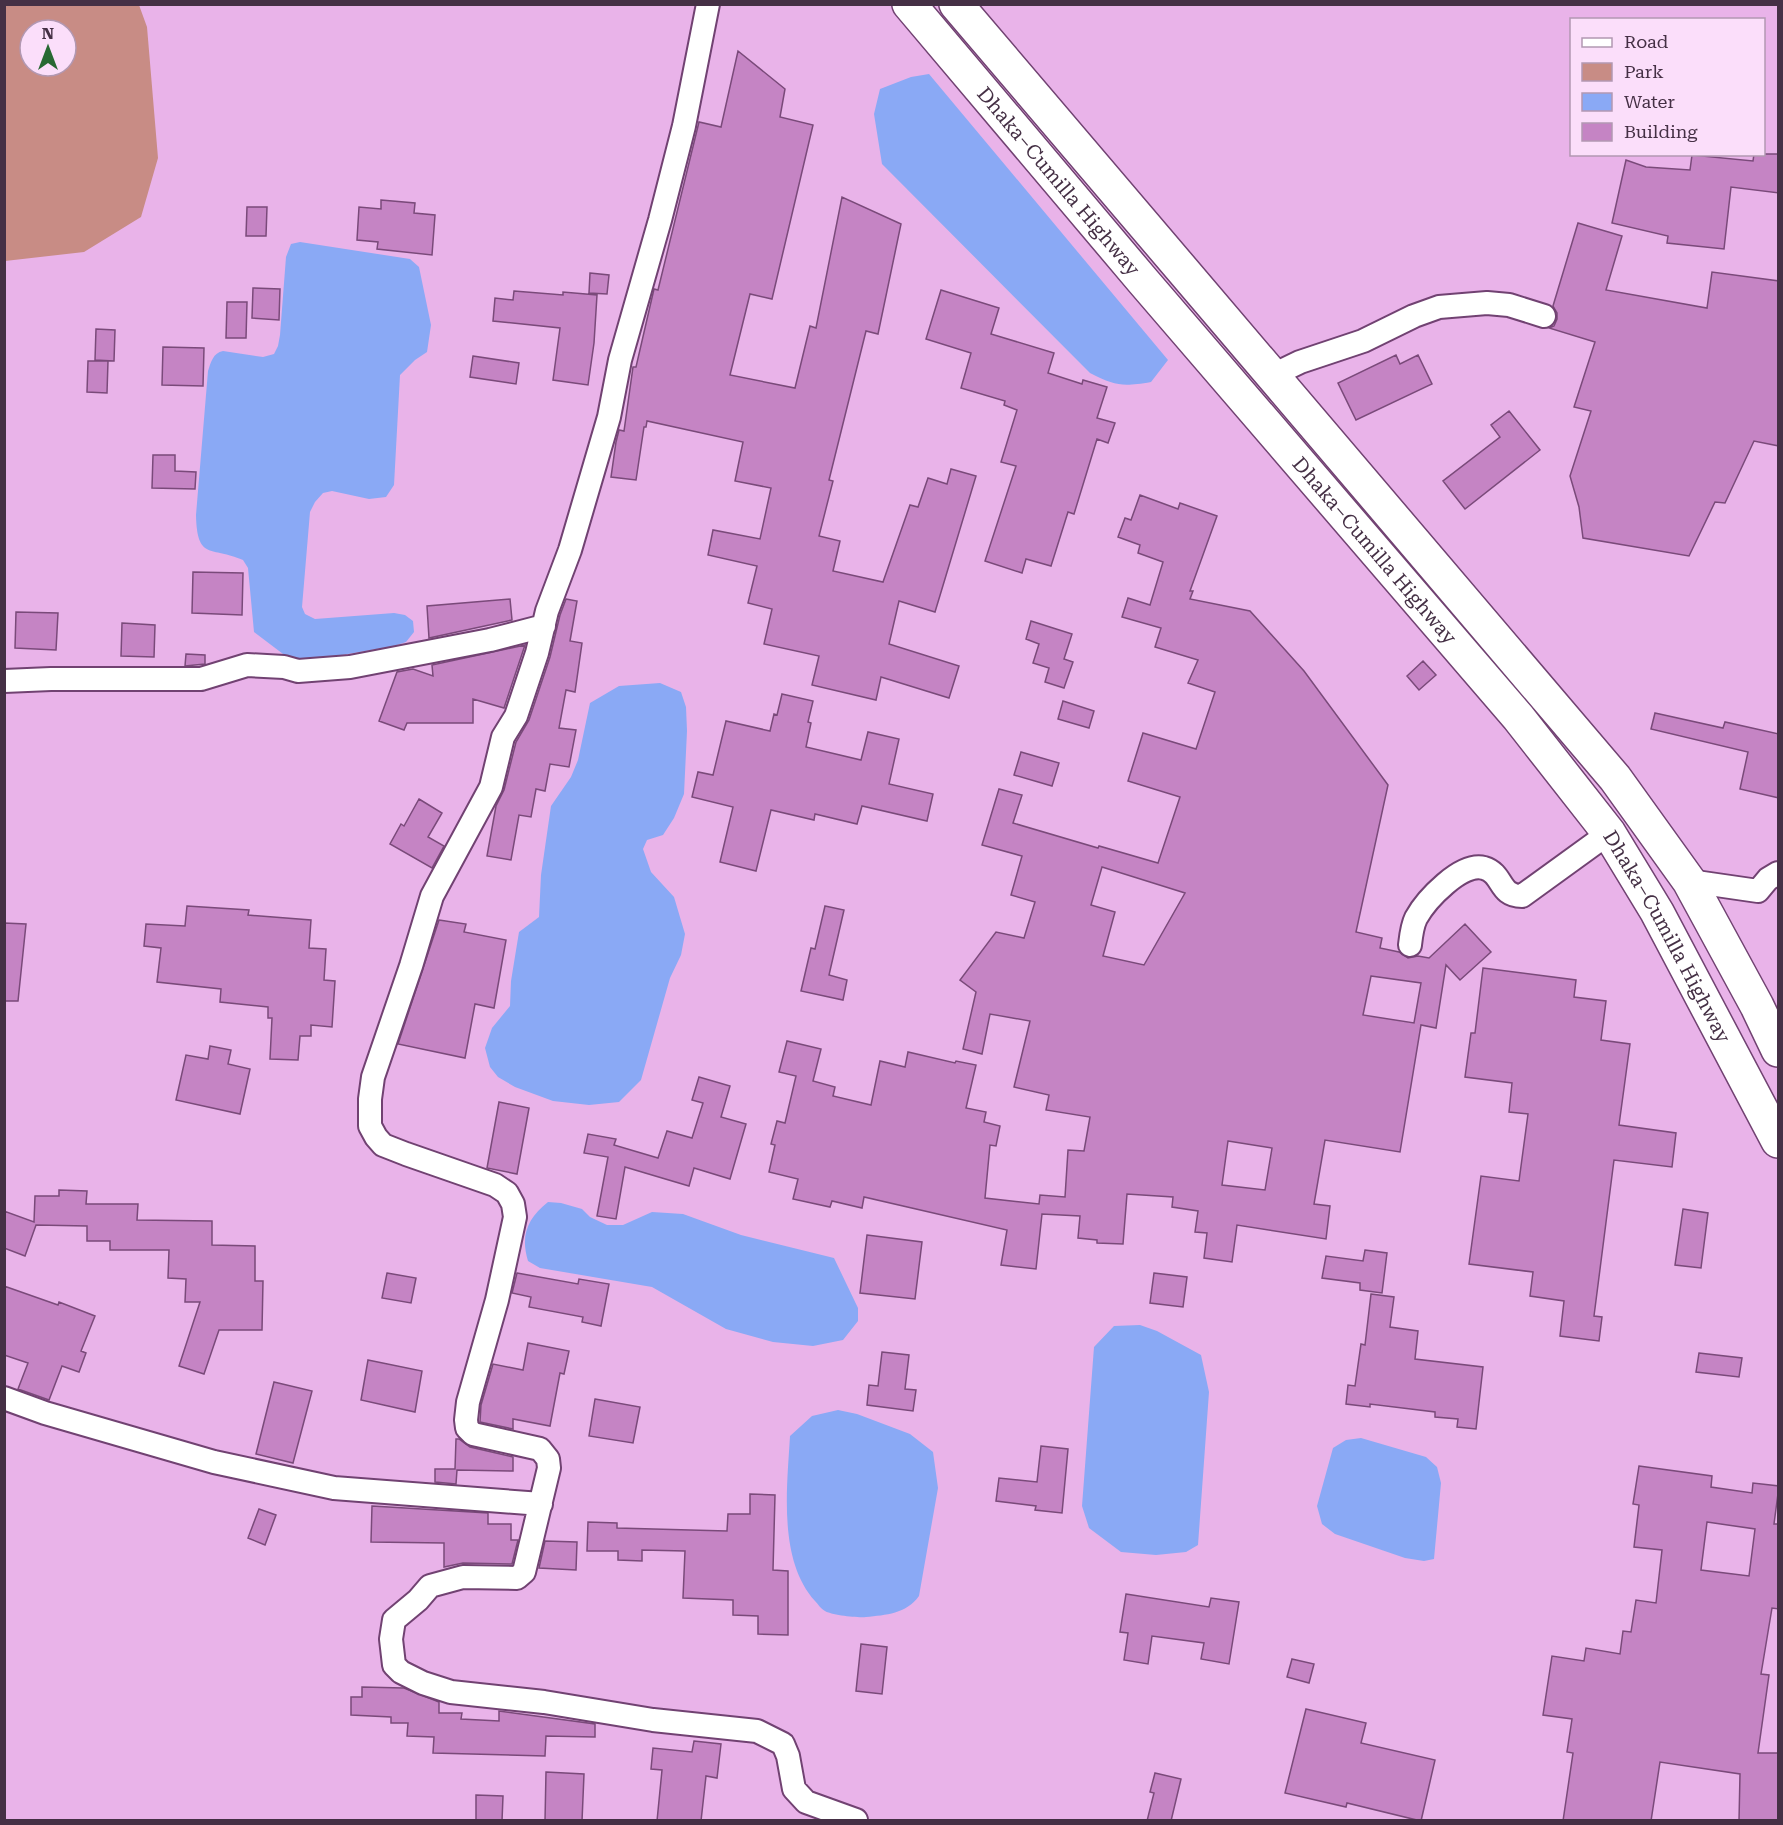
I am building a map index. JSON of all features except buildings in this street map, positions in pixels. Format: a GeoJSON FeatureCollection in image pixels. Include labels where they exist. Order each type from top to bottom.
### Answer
{"type":"FeatureCollection","features":[{"type":"Feature","properties":{"kind":"highway","name":"Dhaka–Cumilla Highway"},"geometry":{"type":"LineString","coordinates":[[909,4],[1518,717],[1609,833],[1657,912],[1779,1141]]}},
{"type":"Feature","properties":{"kind":"highway","name":"Dhaka–Cumilla Highway"},"geometry":{"type":"LineString","coordinates":[[956,4],[1615,778],[1689,881],[1779,1050]]}},
{"type":"Feature","properties":{"kind":"street"},"geometry":{"type":"LineString","coordinates":[[708,4],[684,126],[620,360],[609,417],[570,550],[516,716],[503,736],[491,787],[432,896],[373,1077],[370,1125],[383,1145],[495,1185],[507,1192],[513,1204],[515,1217],[510,1242],[497,1300],[468,1402],[466,1428],[473,1434],[540,1449],[548,1459],[549,1468],[524,1572],[517,1578],[463,1577],[430,1586],[418,1600],[394,1620],[391,1639],[394,1665],[401,1672],[423,1683],[451,1692],[544,1702],[653,1720],[757,1731],[783,1744],[788,1756],[794,1789],[806,1802],[856,1821]]}},
{"type":"Feature","properties":{"kind":"street"},"geometry":{"type":"LineString","coordinates":[[1271,376],[1300,362],[1363,341],[1413,316],[1439,307],[1486,303],[1509,305],[1544,316]]}},
{"type":"Feature","properties":{"kind":"street"},"geometry":{"type":"LineString","coordinates":[[4,681],[201,679],[247,665],[284,667],[298,671],[350,667],[397,660],[544,626]]}},
{"type":"Feature","properties":{"kind":"street"},"geometry":{"type":"LineString","coordinates":[[1410,945],[1416,919],[1430,898],[1458,874],[1473,867],[1481,867],[1493,872],[1512,896],[1522,896],[1609,833]]}},
{"type":"Feature","properties":{"kind":"street"},"geometry":{"type":"LineString","coordinates":[[1689,881],[1758,891],[1768,879],[1779,873]]}},
{"type":"Feature","properties":{"kind":"street"},"geometry":{"type":"LineString","coordinates":[[4,1398],[79,1424],[214,1462],[334,1488],[541,1504]]}},
{"type":"Feature","properties":{"kind":"green space"},"geometry":{"type":"Polygon","coordinates":[[[4,5],[139,5],[147,27],[158,158],[141,217],[84,252],[5,261],[4,5]]]}},
{"type":"Feature","properties":{"kind":"water"},"geometry":{"type":"Polygon","coordinates":[[[929,74],[1168,360],[1151,382],[1133,385],[1119,384],[1106,381],[1090,373],[882,164],[874,114],[880,89],[911,77],[929,74]]]}},
{"type":"Feature","properties":{"kind":"water"},"geometry":{"type":"Polygon","coordinates":[[[300,242],[410,259],[419,267],[431,325],[427,352],[400,375],[394,485],[386,497],[369,499],[332,491],[323,493],[315,502],[310,512],[302,607],[305,614],[315,619],[394,613],[405,615],[413,621],[414,632],[406,642],[394,646],[342,655],[324,663],[308,665],[287,657],[254,632],[248,568],[243,560],[208,550],[203,546],[199,539],[196,515],[210,364],[215,356],[223,351],[263,357],[274,354],[280,335],[286,257],[291,244],[300,242]]]}},
{"type":"Feature","properties":{"kind":"water"},"geometry":{"type":"Polygon","coordinates":[[[660,683],[681,692],[686,707],[684,794],[674,818],[663,835],[647,840],[643,849],[651,872],[674,897],[685,934],[681,955],[670,978],[641,1080],[619,1102],[589,1105],[553,1101],[515,1087],[498,1077],[490,1067],[485,1048],[492,1028],[510,1006],[511,981],[519,932],[539,917],[541,875],[551,806],[571,777],[578,760],[590,703],[619,686],[660,683]]]}},
{"type":"Feature","properties":{"kind":"water"},"geometry":{"type":"Polygon","coordinates":[[[548,1202],[582,1209],[590,1217],[607,1225],[623,1225],[652,1212],[683,1214],[741,1235],[834,1258],[858,1308],[858,1321],[843,1340],[813,1346],[773,1342],[726,1329],[652,1287],[540,1268],[528,1261],[525,1243],[531,1221],[548,1202]]]}},
{"type":"Feature","properties":{"kind":"water"},"geometry":{"type":"Polygon","coordinates":[[[1140,1325],[1157,1331],[1201,1355],[1209,1392],[1198,1545],[1186,1552],[1156,1555],[1121,1552],[1089,1528],[1082,1506],[1094,1347],[1114,1326],[1140,1325]]]}},
{"type":"Feature","properties":{"kind":"water"},"geometry":{"type":"Polygon","coordinates":[[[838,1410],[857,1414],[910,1434],[933,1452],[938,1488],[919,1596],[902,1610],[862,1617],[838,1615],[825,1611],[803,1584],[795,1565],[790,1544],[787,1500],[790,1436],[812,1416],[838,1410]]]}},
{"type":"Feature","properties":{"kind":"water"},"geometry":{"type":"Polygon","coordinates":[[[1361,1438],[1426,1457],[1437,1467],[1441,1483],[1434,1559],[1424,1561],[1405,1558],[1335,1534],[1322,1524],[1317,1506],[1333,1448],[1346,1440],[1361,1438]]]}}]}
